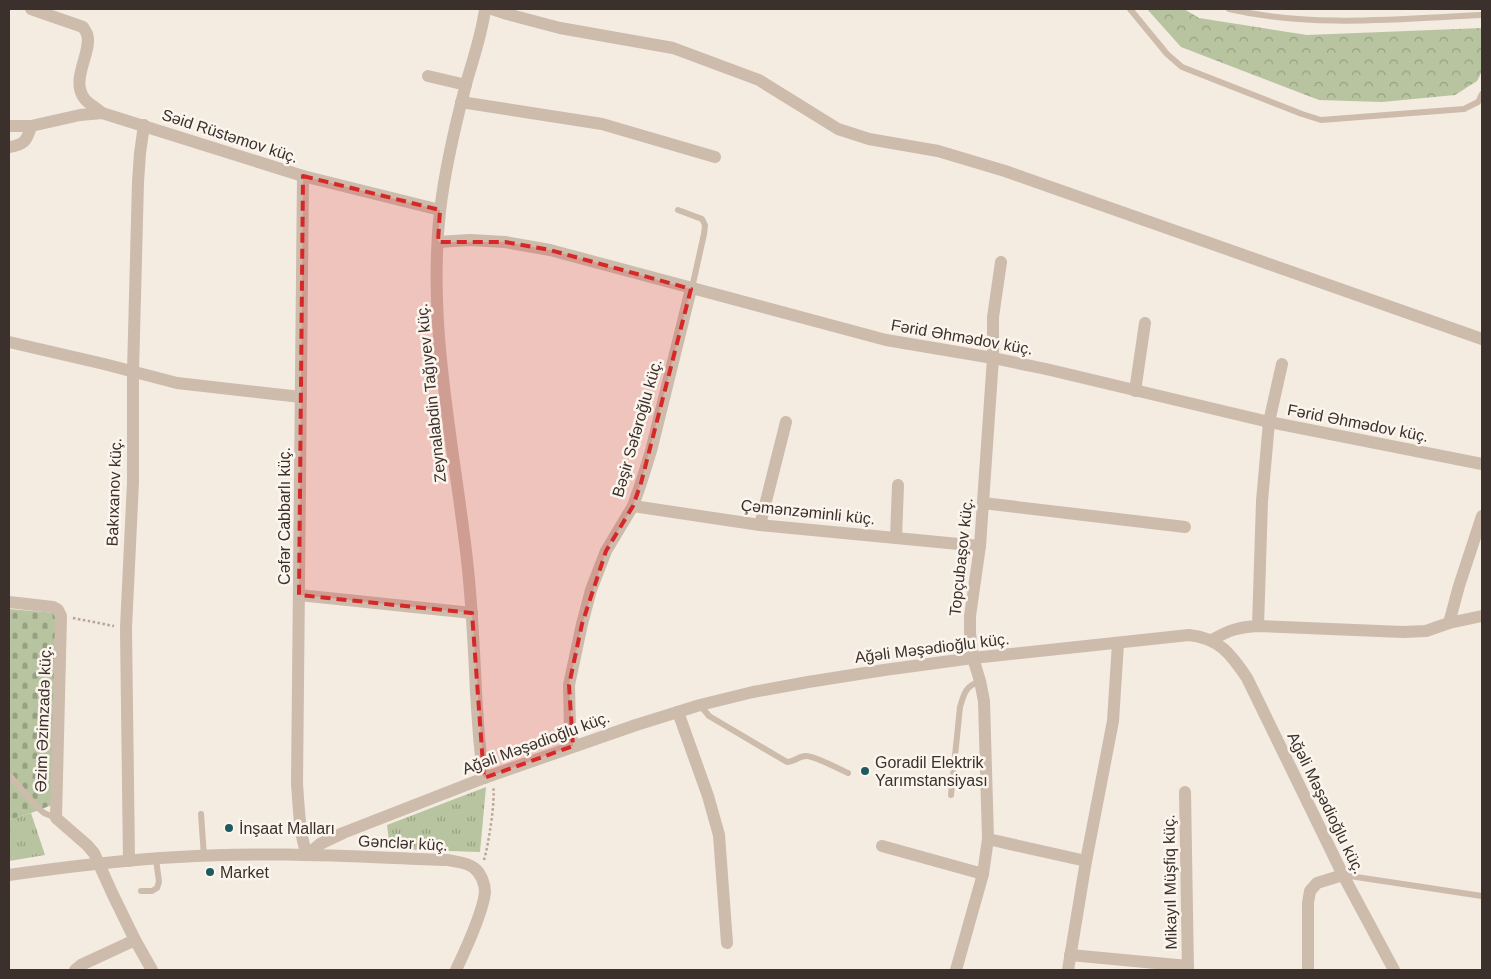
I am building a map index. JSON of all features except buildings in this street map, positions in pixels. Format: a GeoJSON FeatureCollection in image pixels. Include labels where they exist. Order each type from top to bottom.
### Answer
{"type":"FeatureCollection","features":[{"type":"Feature","properties":{"kind":"street"},"geometry":{"type":"LineString","coordinates":[[32,9],[83,27],[87,34],[87,43],[80,76],[80,90],[85,99],[102,113]]}},
{"type":"Feature","properties":{"kind":"street","name":"Zeynalabdin Tağıyev küç."},"geometry":{"type":"LineString","coordinates":[[485,9],[449,154],[440,210],[436,301],[439,341],[467,560],[480,754],[486,777]]}},
{"type":"Feature","properties":{"kind":"street"},"geometry":{"type":"LineString","coordinates":[[492,9],[560,28],[673,48],[759,80],[838,129],[869,139],[938,151],[1004,171],[1482,339]]}},
{"type":"Feature","properties":{"kind":"street"},"geometry":{"type":"LineString","coordinates":[[428,76],[466,85]]}},
{"type":"Feature","properties":{"kind":"street"},"geometry":{"type":"LineString","coordinates":[[461,102],[602,124],[715,157]]}},
{"type":"Feature","properties":{"kind":"street","name":"Səid Rüstəmov küç."},"geometry":{"type":"LineString","coordinates":[[9,126],[31,126],[80,115],[102,113],[303,176],[440,210]]}},
{"type":"Feature","properties":{"kind":"street","name":"Bakıxanov küç."},"geometry":{"type":"LineString","coordinates":[[129,861],[126,628],[132,482],[138,182],[144,125]]}},
{"type":"Feature","properties":{"kind":"street"},"geometry":{"type":"LineString","coordinates":[[9,148],[18,146],[28,138],[31,126]]}},
{"type":"Feature","properties":{"kind":"street","name":"Cəfər Cabbarlı küç."},"geometry":{"type":"LineString","coordinates":[[303,176],[298,784],[300,830],[307,855]]}},
{"type":"Feature","properties":{"kind":"street","name":"Fərid Əhmədov küç."},"geometry":{"type":"LineString","coordinates":[[438,242],[470,240],[550,250],[886,340],[1046,369],[1269,422],[1482,464]]}},
{"type":"Feature","properties":{"kind":"street","name":"Topçubaşov küç."},"geometry":{"type":"LineString","coordinates":[[956,970],[983,874],[988,839],[984,701],[973,658],[970,616],[980,546],[993,358],[993,317],[1001,262]]}},
{"type":"Feature","properties":{"kind":"street","name":"Bəşir Səfəroğlu küç."},"geometry":{"type":"LineString","coordinates":[[573,746],[570,729],[569,685],[582,624],[591,590],[606,551],[633,506],[651,451],[691,289]]}},
{"type":"Feature","properties":{"kind":"street"},"geometry":{"type":"LineString","coordinates":[[1134,391],[1145,323]]}},
{"type":"Feature","properties":{"kind":"street"},"geometry":{"type":"LineString","coordinates":[[9,342],[104,364],[177,384],[301,397]]}},
{"type":"Feature","properties":{"kind":"street"},"geometry":{"type":"LineString","coordinates":[[1258,626],[1262,501],[1269,422],[1282,364]]}},
{"type":"Feature","properties":{"kind":"street"},"geometry":{"type":"LineString","coordinates":[[760,525],[786,422]]}},
{"type":"Feature","properties":{"kind":"street"},"geometry":{"type":"LineString","coordinates":[[896,538],[898,485]]}},
{"type":"Feature","properties":{"kind":"street"},"geometry":{"type":"LineString","coordinates":[[983,503],[1185,527]]}},
{"type":"Feature","properties":{"kind":"street","name":"Çəmənzəminli küç."},"geometry":{"type":"LineString","coordinates":[[633,506],[760,525],[980,546]]}},
{"type":"Feature","properties":{"kind":"street"},"geometry":{"type":"LineString","coordinates":[[1450,623],[1459,586],[1482,516]]}},
{"type":"Feature","properties":{"kind":"street"},"geometry":{"type":"LineString","coordinates":[[299,595],[472,613]]}},
{"type":"Feature","properties":{"kind":"street"},"geometry":{"type":"LineString","coordinates":[[9,602],[53,607],[62,616]]}},
{"type":"Feature","properties":{"kind":"street","name":"Əzim Əzimzadə küç."},"geometry":{"type":"LineString","coordinates":[[56,818],[62,616]]}},
{"type":"Feature","properties":{"kind":"street"},"geometry":{"type":"LineString","coordinates":[[1212,640],[1240,627],[1426,631],[1450,623],[1482,616]]}},
{"type":"Feature","properties":{"kind":"street","name":"Ağəli Məşədioğlu küç."},"geometry":{"type":"LineString","coordinates":[[307,855],[320,844],[343,833],[486,777],[678,712],[753,692],[973,658],[1189,635],[1202,636],[1224,648],[1247,678],[1343,875],[1394,970]]}},
{"type":"Feature","properties":{"kind":"street"},"geometry":{"type":"LineString","coordinates":[[1068,970],[1086,861],[1113,721],[1118,643]]}},
{"type":"Feature","properties":{"kind":"street"},"geometry":{"type":"LineString","coordinates":[[678,712],[708,796],[719,835],[727,943]]}},
{"type":"Feature","properties":{"kind":"street","name":"Mikayıl Müşfiq küç."},"geometry":{"type":"LineString","coordinates":[[1185,792],[1188,968]]}},
{"type":"Feature","properties":{"kind":"street"},"geometry":{"type":"LineString","coordinates":[[56,818],[94,853],[135,940],[152,970]]}},
{"type":"Feature","properties":{"kind":"street"},"geometry":{"type":"LineString","coordinates":[[988,839],[1086,861]]}},
{"type":"Feature","properties":{"kind":"street"},"geometry":{"type":"LineString","coordinates":[[882,846],[983,874]]}},
{"type":"Feature","properties":{"kind":"street","name":"Gənclər küç."},"geometry":{"type":"LineString","coordinates":[[9,875],[99,863],[156,859],[204,856],[307,855],[448,860],[465,863],[479,873]]}},
{"type":"Feature","properties":{"kind":"street"},"geometry":{"type":"LineString","coordinates":[[456,970],[467,947],[483,902],[485,891],[483,880],[479,873]]}},
{"type":"Feature","properties":{"kind":"street"},"geometry":{"type":"LineString","coordinates":[[1308,970],[1308,902],[1310,891],[1317,883],[1343,875]]}},
{"type":"Feature","properties":{"kind":"street"},"geometry":{"type":"LineString","coordinates":[[75,970],[81,964],[135,940]]}},
{"type":"Feature","properties":{"kind":"street"},"geometry":{"type":"LineString","coordinates":[[1070,955],[1188,968]]}},
{"type":"Feature","properties":{"kind":"lane"},"geometry":{"type":"LineString","coordinates":[[1130,9],[1167,54],[1182,67],[1321,120],[1464,109],[1478,102],[1482,94]]}},
{"type":"Feature","properties":{"kind":"lane"},"geometry":{"type":"LineString","coordinates":[[1229,9],[1258,16],[1361,21],[1482,15]]}},
{"type":"Feature","properties":{"kind":"lane"},"geometry":{"type":"LineString","coordinates":[[678,210],[702,219],[705,225],[691,289]]}},
{"type":"Feature","properties":{"kind":"lane"},"geometry":{"type":"LineString","coordinates":[[951,795],[960,707],[963,697],[971,684],[980,681]]}},
{"type":"Feature","properties":{"kind":"lane"},"geometry":{"type":"LineString","coordinates":[[700,705],[709,716],[787,762],[794,762],[798,758],[806,756],[848,773]]}},
{"type":"Feature","properties":{"kind":"lane"},"geometry":{"type":"LineString","coordinates":[[9,775],[37,807],[44,813],[56,818]]}},
{"type":"Feature","properties":{"kind":"lane"},"geometry":{"type":"LineString","coordinates":[[201,814],[204,856]]}},
{"type":"Feature","properties":{"kind":"lane"},"geometry":{"type":"LineString","coordinates":[[141,891],[152,891],[157,888],[159,882],[156,859]]}},
{"type":"Feature","properties":{"kind":"lane"},"geometry":{"type":"LineString","coordinates":[[1343,875],[1482,896]]}},
{"type":"Feature","properties":{"kind":"path"},"geometry":{"type":"LineString","coordinates":[[62,616],[126,628]]}},
{"type":"Feature","properties":{"kind":"path"},"geometry":{"type":"LineString","coordinates":[[479,873],[487,852],[494,792],[486,777]]}},
{"type":"Feature","properties":{"kind":"highlighted area"},"geometry":{"type":"Polygon","coordinates":[[[303,176],[440,210],[438,242],[505,242],[550,250],[691,289],[641,483],[633,506],[606,551],[582,624],[569,685],[573,746],[484,778],[472,613],[299,595],[303,176]]]}},
{"type":"Feature","properties":{"kind":"green space"},"geometry":{"type":"Polygon","coordinates":[[[1147,9],[1184,9],[1199,18],[1307,35],[1482,28],[1482,71],[1477,81],[1455,95],[1382,102],[1319,100],[1181,47],[1147,9]]]}},
{"type":"Feature","properties":{"kind":"green space"},"geometry":{"type":"Polygon","coordinates":[[[9,609],[56,613],[52,805],[9,820],[9,609]]]}},
{"type":"Feature","properties":{"kind":"green space"},"geometry":{"type":"Polygon","coordinates":[[[486,787],[480,852],[390,849],[387,825],[486,787]]]}},
{"type":"Feature","properties":{"kind":"green space"},"geometry":{"type":"Polygon","coordinates":[[[31,813],[45,855],[9,861],[9,820],[31,813]]]}},
{"type":"Feature","properties":{"kind":"place","name":"Goradil Elektrik Yarımstansiyası"},"geometry":{"type":"Point","coordinates":[865,771]}},
{"type":"Feature","properties":{"kind":"place","name":"İnşaat Malları"},"geometry":{"type":"Point","coordinates":[229,828]}},
{"type":"Feature","properties":{"kind":"place","name":"Market"},"geometry":{"type":"Point","coordinates":[210,872]}}]}
